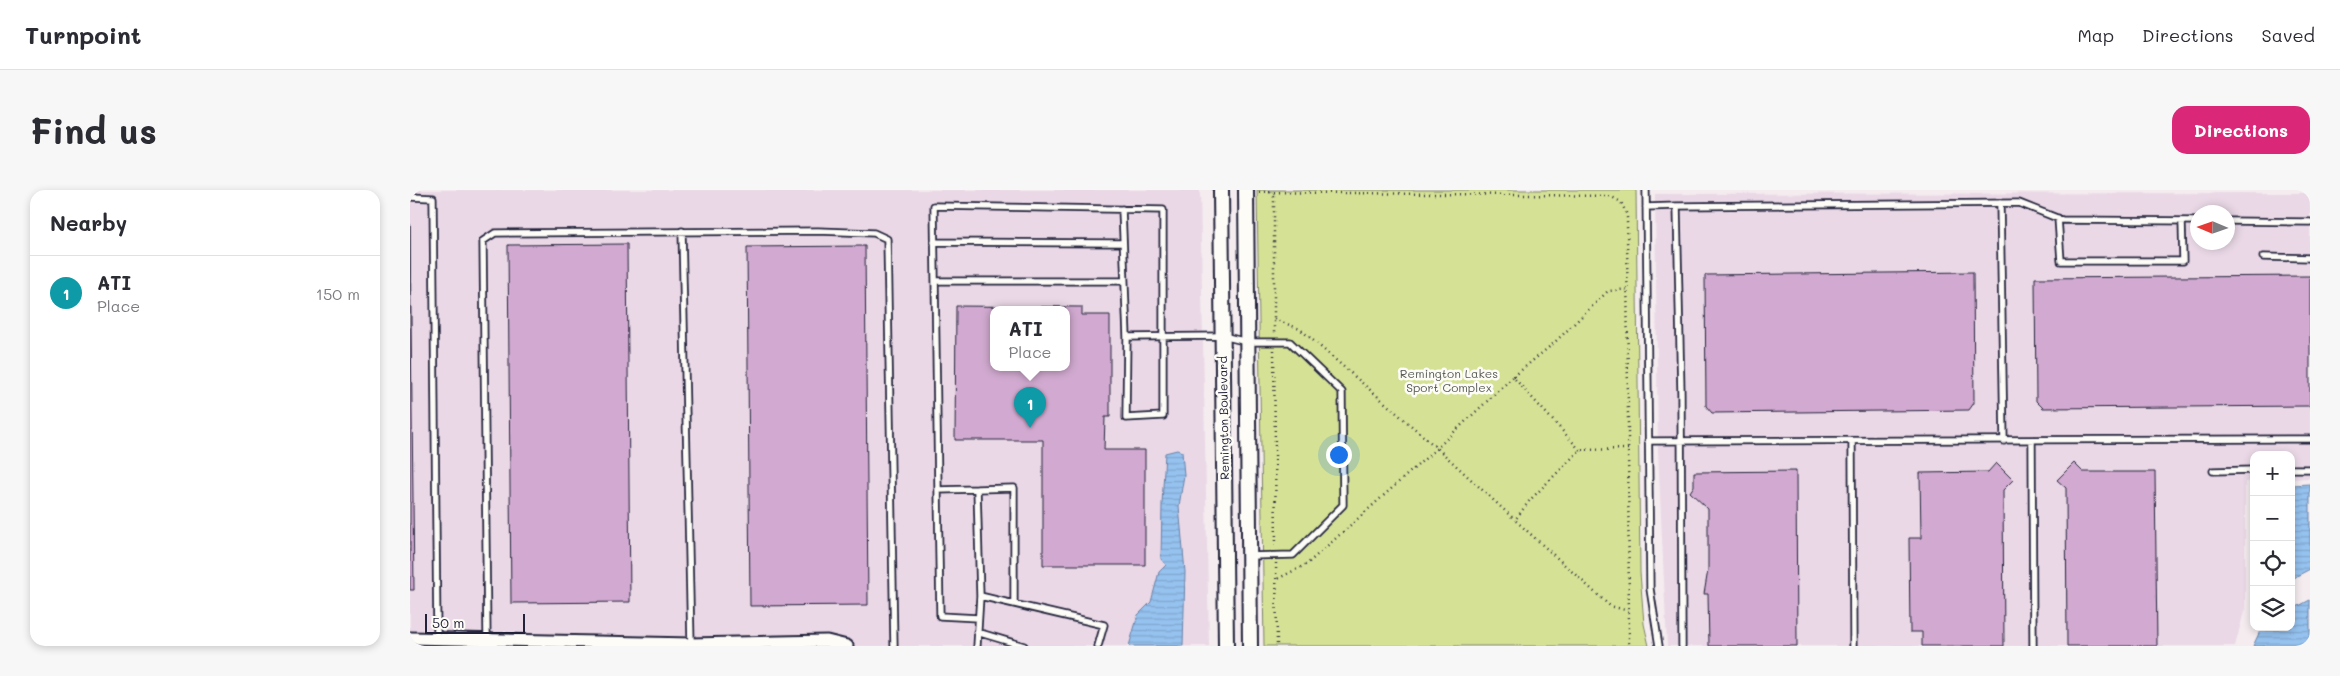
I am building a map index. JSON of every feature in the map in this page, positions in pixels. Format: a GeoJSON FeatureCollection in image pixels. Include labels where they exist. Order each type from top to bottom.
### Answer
{"type":"FeatureCollection","features":[{"type":"Feature","properties":{"kind":"street","name":"Remington Boulevard"},"geometry":{"type":"LineString","coordinates":[[1221,190],[1226,646]]}},
{"type":"Feature","properties":{"kind":"street","name":"Remington Boulevard"},"geometry":{"type":"LineString","coordinates":[[1250,191],[1247,342],[1250,646]]}},
{"type":"Feature","properties":{"kind":"street"},"geometry":{"type":"LineString","coordinates":[[410,638],[437,638],[468,642],[488,639],[691,644],[827,641],[847,646]]}},
{"type":"Feature","properties":{"kind":"lane"},"geometry":{"type":"LineString","coordinates":[[1646,190],[1650,589],[1659,646]]}},
{"type":"Feature","properties":{"kind":"lane"},"geometry":{"type":"LineString","coordinates":[[410,198],[433,198],[437,638]]}},
{"type":"Feature","properties":{"kind":"lane"},"geometry":{"type":"LineString","coordinates":[[1646,207],[2019,203],[2062,220],[2190,221]]}},
{"type":"Feature","properties":{"kind":"lane"},"geometry":{"type":"LineString","coordinates":[[2000,204],[2004,441]]}},
{"type":"Feature","properties":{"kind":"lane"},"geometry":{"type":"LineString","coordinates":[[978,618],[940,616],[934,206],[1122,209],[1162,210],[1163,416],[1126,418],[1127,337],[1122,209]]}},
{"type":"Feature","properties":{"kind":"lane"},"geometry":{"type":"LineString","coordinates":[[1677,206],[1682,646]]}},
{"type":"Feature","properties":{"kind":"lane"},"geometry":{"type":"LineString","coordinates":[[2058,218],[2062,261],[2183,260],[2182,221]]}},
{"type":"Feature","properties":{"kind":"lane"},"geometry":{"type":"LineString","coordinates":[[2235,221],[2310,222]]}},
{"type":"Feature","properties":{"kind":"lane"},"geometry":{"type":"LineString","coordinates":[[488,639],[483,241],[495,234],[682,232],[874,233],[887,239],[894,646]]}},
{"type":"Feature","properties":{"kind":"lane"},"geometry":{"type":"LineString","coordinates":[[682,232],[691,644]]}},
{"type":"Feature","properties":{"kind":"lane"},"geometry":{"type":"LineString","coordinates":[[934,242],[1123,243]]}},
{"type":"Feature","properties":{"kind":"lane"},"geometry":{"type":"LineString","coordinates":[[2263,258],[2310,258]]}},
{"type":"Feature","properties":{"kind":"lane"},"geometry":{"type":"LineString","coordinates":[[935,281],[1124,281]]}},
{"type":"Feature","properties":{"kind":"lane"},"geometry":{"type":"LineString","coordinates":[[1127,337],[1223,336],[1247,342],[1290,342],[1342,392],[1343,506],[1293,555],[1249,556]]}},
{"type":"Feature","properties":{"kind":"lane"},"geometry":{"type":"LineString","coordinates":[[1648,441],[2310,440]]}},
{"type":"Feature","properties":{"kind":"lane"},"geometry":{"type":"LineString","coordinates":[[1852,441],[1853,646]]}},
{"type":"Feature","properties":{"kind":"lane"},"geometry":{"type":"LineString","coordinates":[[2032,441],[2034,646]]}},
{"type":"Feature","properties":{"kind":"lane"},"geometry":{"type":"LineString","coordinates":[[2295,470],[2310,469]]}},
{"type":"Feature","properties":{"kind":"lane"},"geometry":{"type":"LineString","coordinates":[[2213,471],[2250,470]]}},
{"type":"Feature","properties":{"kind":"lane"},"geometry":{"type":"LineString","coordinates":[[938,490],[1014,488],[1014,604]]}},
{"type":"Feature","properties":{"kind":"lane"},"geometry":{"type":"LineString","coordinates":[[976,646],[980,596],[977,489]]}},
{"type":"Feature","properties":{"kind":"lane"},"geometry":{"type":"LineString","coordinates":[[980,596],[1104,625],[1098,646]]}},
{"type":"Feature","properties":{"kind":"lane"},"geometry":{"type":"LineString","coordinates":[[977,632],[1024,646]]}},
{"type":"Feature","properties":{"kind":"path"},"geometry":{"type":"LineString","coordinates":[[1250,191],[1610,196],[1621,202],[1627,214],[1629,646]]}},
{"type":"Feature","properties":{"kind":"path"},"geometry":{"type":"LineString","coordinates":[[1271,192],[1274,197],[1277,646]]}},
{"type":"Feature","properties":{"kind":"path"},"geometry":{"type":"LineString","coordinates":[[1278,579],[1307,564],[1513,377],[1554,343],[1608,291],[1628,289]]}},
{"type":"Feature","properties":{"kind":"path"},"geometry":{"type":"LineString","coordinates":[[1274,319],[1300,330],[1437,448],[1610,606],[1629,611]]}},
{"type":"Feature","properties":{"kind":"path"},"geometry":{"type":"LineString","coordinates":[[1513,377],[1580,450]]}},
{"type":"Feature","properties":{"kind":"path"},"geometry":{"type":"LineString","coordinates":[[1515,520],[1530,500],[1580,450],[1628,449]]}},
{"type":"Feature","properties":{"kind":"shaded area"},"geometry":{"type":"Polygon","coordinates":[[[410,190],[1200,190],[1209,646],[410,646],[410,190]]]}},
{"type":"Feature","properties":{"kind":"shaded area"},"geometry":{"type":"Polygon","coordinates":[[[2310,193],[2310,478],[2295,479],[2295,451],[2250,451],[2250,481],[2245,482],[2245,608],[2235,646],[1667,646],[1658,451],[1655,194],[2310,193]]]}},
{"type":"Feature","properties":{"kind":"green space","name":"Remington Lakes Sport Complex"},"geometry":{"type":"Polygon","coordinates":[[[1257,190],[1636,190],[1640,573],[1644,624],[1649,646],[1264,646],[1257,190]]]}},
{"type":"Feature","properties":{"kind":"water"},"geometry":{"type":"Polygon","coordinates":[[[1177,450],[1182,452],[1184,475],[1179,506],[1185,572],[1183,646],[1129,646],[1138,615],[1151,602],[1159,572],[1166,565],[1161,559],[1165,453],[1177,450]]]}},
{"type":"Feature","properties":{"kind":"water"},"geometry":{"type":"Polygon","coordinates":[[[2310,484],[2310,569],[2295,577],[2295,496],[2295,485],[2310,484]]]}},
{"type":"Feature","properties":{"kind":"water"},"geometry":{"type":"Polygon","coordinates":[[[2310,600],[2310,646],[2253,646],[2260,631],[2295,631],[2295,608],[2310,600]]]}},
{"type":"Feature","properties":{"kind":"building"},"geometry":{"type":"Polygon","coordinates":[[[410,224],[414,590],[410,590],[410,224]]]}},
{"type":"Feature","properties":{"kind":"building"},"geometry":{"type":"Polygon","coordinates":[[[627,244],[630,602],[511,603],[508,245],[627,244]]]}},
{"type":"Feature","properties":{"kind":"building"},"geometry":{"type":"Polygon","coordinates":[[[865,246],[868,605],[750,606],[747,247],[865,246]]]}},
{"type":"Feature","properties":{"kind":"building"},"geometry":{"type":"Polygon","coordinates":[[[1973,272],[1974,403],[1969,410],[1712,413],[1706,406],[1705,275],[1973,272]]]}},
{"type":"Feature","properties":{"kind":"building"},"geometry":{"type":"Polygon","coordinates":[[[2310,276],[2310,406],[2043,408],[2036,401],[2035,278],[2310,276]]]}},
{"type":"Feature","properties":{"kind":"building"},"geometry":{"type":"Polygon","coordinates":[[[956,306],[990,306],[990,371],[1070,371],[1070,307],[1082,307],[1082,315],[1110,315],[1110,417],[1105,417],[1104,450],[1145,450],[1145,565],[1043,565],[1043,440],[955,440],[956,306]]]}},
{"type":"Feature","properties":{"kind":"building"},"geometry":{"type":"Polygon","coordinates":[[[1996,463],[2013,480],[2003,490],[2004,646],[1922,646],[1922,632],[1910,632],[1909,538],[1921,538],[1920,473],[1988,472],[1996,463]]]}},
{"type":"Feature","properties":{"kind":"building"},"geometry":{"type":"Polygon","coordinates":[[[2074,463],[2083,472],[2155,472],[2157,646],[2067,646],[2066,488],[2057,480],[2074,463]]]}},
{"type":"Feature","properties":{"kind":"building"},"geometry":{"type":"Polygon","coordinates":[[[1796,471],[1797,646],[1709,646],[1708,594],[1704,594],[1708,570],[1708,509],[1690,492],[1694,486],[1694,472],[1796,471]]]}},
{"type":"Feature","properties":{"kind":"place","name":"ATI"},"geometry":{"type":"Point","coordinates":[1030,428]}}]}
